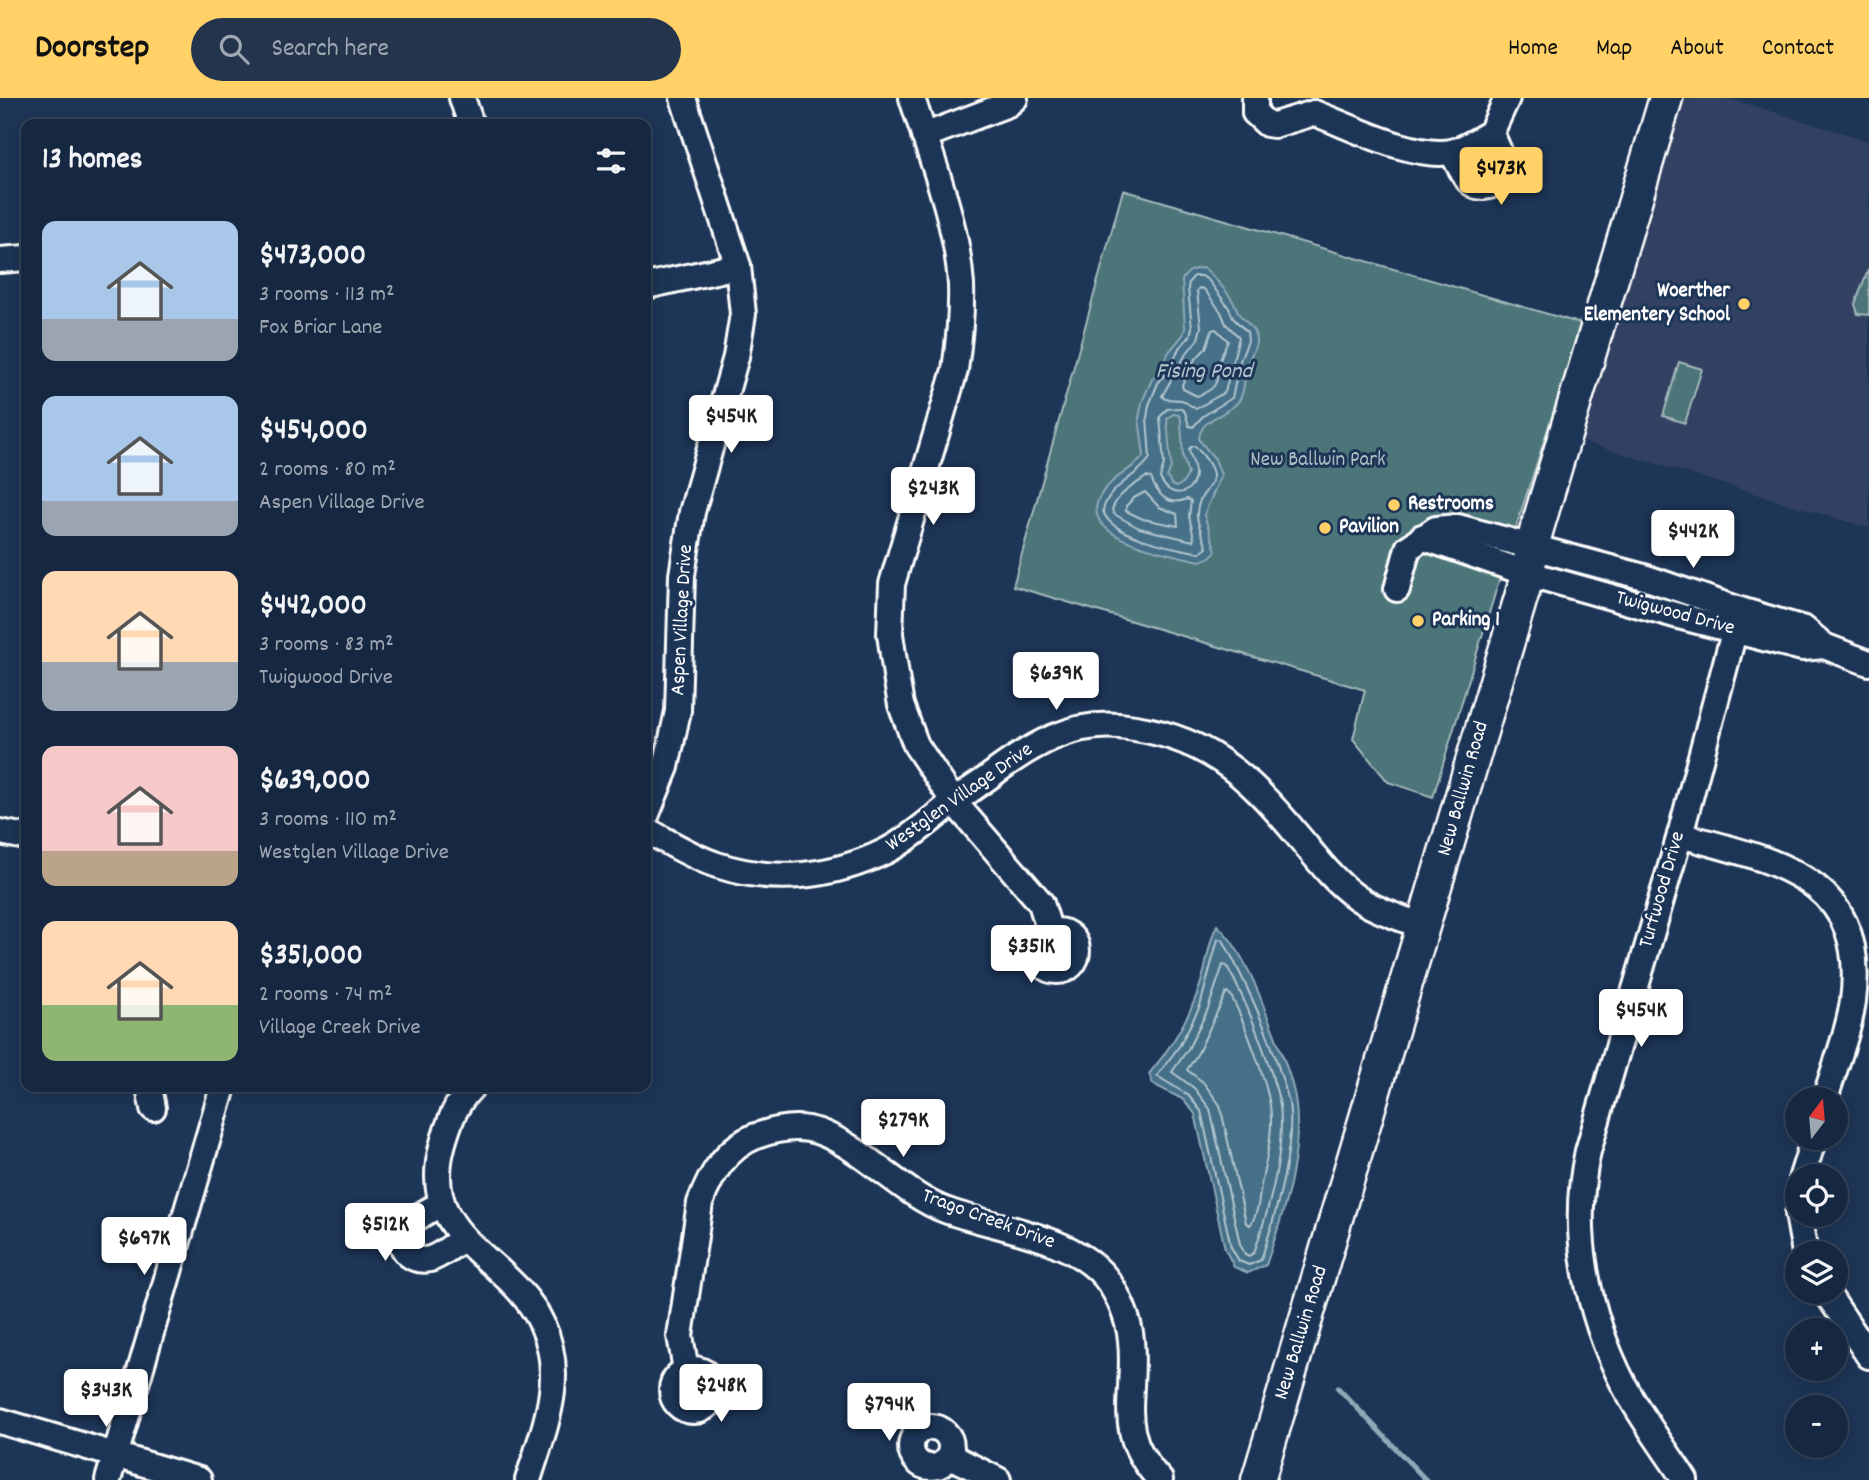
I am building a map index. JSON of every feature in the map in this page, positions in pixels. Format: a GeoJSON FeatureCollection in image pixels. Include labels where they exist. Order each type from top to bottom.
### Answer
{"type":"FeatureCollection","features":[{"type":"Feature","properties":{"kind":"main road","name":"New Ballwin Road"},"geometry":{"type":"LineString","coordinates":[[1258,1480],[1525,584],[1536,532],[1582,406],[1644,198],[1666,98]]}},
{"type":"Feature","properties":{"kind":"street"},"geometry":{"type":"LineString","coordinates":[[462,98],[469,119]]}},
{"type":"Feature","properties":{"kind":"street","name":"Aspen Village Drive"},"geometry":{"type":"LineString","coordinates":[[651,804],[666,767],[678,711],[684,562],[691,512],[736,357],[743,314],[738,267],[683,98]]}},
{"type":"Feature","properties":{"kind":"street"},"geometry":{"type":"LineString","coordinates":[[912,98],[954,237],[961,284],[960,338],[955,370],[892,584],[890,634],[901,705],[916,745],[954,802],[1041,903],[1050,932]]}},
{"type":"Feature","properties":{"kind":"street"},"geometry":{"type":"LineString","coordinates":[[924,136],[1008,104],[1015,98]]}},
{"type":"Feature","properties":{"kind":"street"},"geometry":{"type":"LineString","coordinates":[[1255,98],[1255,113],[1267,124],[1274,125],[1309,106],[1380,139],[1422,150],[1452,152],[1491,133],[1507,98]]}},
{"type":"Feature","properties":{"kind":"street"},"geometry":{"type":"LineString","coordinates":[[1452,152],[1471,183],[1479,188],[1492,186],[1501,176],[1503,164],[1491,133]]}},
{"type":"Feature","properties":{"kind":"street"},"geometry":{"type":"LineString","coordinates":[[0,261],[21,259]]}},
{"type":"Feature","properties":{"kind":"street"},"geometry":{"type":"LineString","coordinates":[[651,285],[738,267]]}},
{"type":"Feature","properties":{"kind":"street"},"geometry":{"type":"LineString","coordinates":[[1397,589],[1408,548],[1436,529],[1458,527],[1530,560]]}},
{"type":"Feature","properties":{"kind":"street","name":"Twigwood Drive"},"geometry":{"type":"LineString","coordinates":[[1530,560],[1644,577],[1802,648],[1824,646],[1869,663]]}},
{"type":"Feature","properties":{"kind":"street","name":"Turfwood Drive"},"geometry":{"type":"LineString","coordinates":[[1685,1480],[1624,1386],[1593,1305],[1580,1235],[1583,1182],[1588,1151],[1737,621]]}},
{"type":"Feature","properties":{"kind":"street","name":"Westglen Village Drive"},"geometry":{"type":"LineString","coordinates":[[651,832],[718,865],[768,877],[824,872],[886,851],[909,838],[954,802],[1046,739],[1096,726],[1118,726],[1170,735],[1215,756],[1242,775],[1280,814],[1317,861],[1355,897],[1377,910],[1423,927]]}},
{"type":"Feature","properties":{"kind":"street"},"geometry":{"type":"LineString","coordinates":[[0,832],[21,836]]}},
{"type":"Feature","properties":{"kind":"street"},"geometry":{"type":"LineString","coordinates":[[1679,835],[1767,859],[1789,869],[1808,880],[1839,912],[1850,934],[1854,980],[1852,1004],[1828,1087]]}},
{"type":"Feature","properties":{"kind":"street"},"geometry":{"type":"LineString","coordinates":[[108,1480],[222,1092]]}},
{"type":"Feature","properties":{"kind":"street"},"geometry":{"type":"LineString","coordinates":[[467,1092],[452,1114],[438,1159],[440,1205],[463,1239],[498,1269],[530,1303],[543,1325],[554,1373],[553,1398],[528,1480]]}},
{"type":"Feature","properties":{"kind":"street","name":"Trago Creek Drive"},"geometry":{"type":"LineString","coordinates":[[686,1370],[680,1336],[700,1203],[707,1183],[718,1165],[734,1149],[751,1139],[782,1128],[808,1129],[845,1146],[929,1203],[1058,1245],[1079,1255],[1105,1277],[1115,1293],[1131,1337],[1128,1400],[1132,1431],[1141,1455],[1155,1478]]}},
{"type":"Feature","properties":{"kind":"street"},"geometry":{"type":"LineString","coordinates":[[440,1205],[409,1224],[401,1239],[407,1255],[426,1260],[463,1239]]}},
{"type":"Feature","properties":{"kind":"street"},"geometry":{"type":"LineString","coordinates":[[1834,1304],[1869,1356]]}},
{"type":"Feature","properties":{"kind":"street"},"geometry":{"type":"LineString","coordinates":[[0,1421],[199,1480]]}},
{"type":"Feature","properties":{"kind":"street"},"geometry":{"type":"LineString","coordinates":[[950,1456],[998,1480]]}},
{"type":"Feature","properties":{"kind":"shaded area","name":"Woerther Elementery School"},"geometry":{"type":"Polygon","coordinates":[[[1680,98],[1728,98],[1869,141],[1869,528],[1580,441],[1680,98]]]}},
{"type":"Feature","properties":{"kind":"green space","name":"New Ballwin Park"},"geometry":{"type":"Polygon","coordinates":[[[1123,190],[1582,324],[1504,564],[1433,797],[1388,782],[1353,739],[1365,690],[1013,586],[1123,190]]]}},
{"type":"Feature","properties":{"kind":"green space"},"geometry":{"type":"Polygon","coordinates":[[[1869,268],[1869,315],[1858,314],[1855,304],[1869,268]]]}},
{"type":"Feature","properties":{"kind":"green space"},"geometry":{"type":"Polygon","coordinates":[[[1679,362],[1702,369],[1685,423],[1663,416],[1679,362]]]}},
{"type":"Feature","properties":{"kind":"water","name":"Fising Pond"},"geometry":{"type":"Polygon","coordinates":[[[1204,268],[1226,291],[1253,330],[1256,342],[1247,365],[1239,401],[1208,422],[1200,433],[1199,440],[1215,459],[1221,475],[1204,515],[1216,551],[1209,558],[1200,561],[1150,549],[1114,534],[1102,524],[1096,511],[1104,490],[1144,456],[1139,418],[1142,402],[1152,379],[1183,335],[1185,328],[1182,280],[1189,272],[1204,268]],[[1173,414],[1167,419],[1171,467],[1167,477],[1176,487],[1183,483],[1188,474],[1183,457],[1179,415],[1173,414]]]}},
{"type":"Feature","properties":{"kind":"water"},"geometry":{"type":"Polygon","coordinates":[[[1217,925],[1238,952],[1256,986],[1287,1069],[1296,1104],[1294,1165],[1285,1206],[1266,1265],[1248,1273],[1234,1267],[1225,1249],[1195,1114],[1184,1100],[1153,1084],[1149,1074],[1175,1039],[1189,1014],[1217,925]]]}},
{"type":"Feature","properties":{"kind":"waterway"},"geometry":{"type":"LineString","coordinates":[[1338,1388],[1426,1480]]}},
{"type":"Feature","properties":{"kind":"place","name":"Woerther Elementery School"},"geometry":{"type":"Point","coordinates":[1744,304]}},
{"type":"Feature","properties":{"kind":"place","name":"Restrooms"},"geometry":{"type":"Point","coordinates":[1394,505]}},
{"type":"Feature","properties":{"kind":"place","name":"Pavilion"},"geometry":{"type":"Point","coordinates":[1325,528]}},
{"type":"Feature","properties":{"kind":"place","name":"Parking 1"},"geometry":{"type":"Point","coordinates":[1418,621]}}]}
